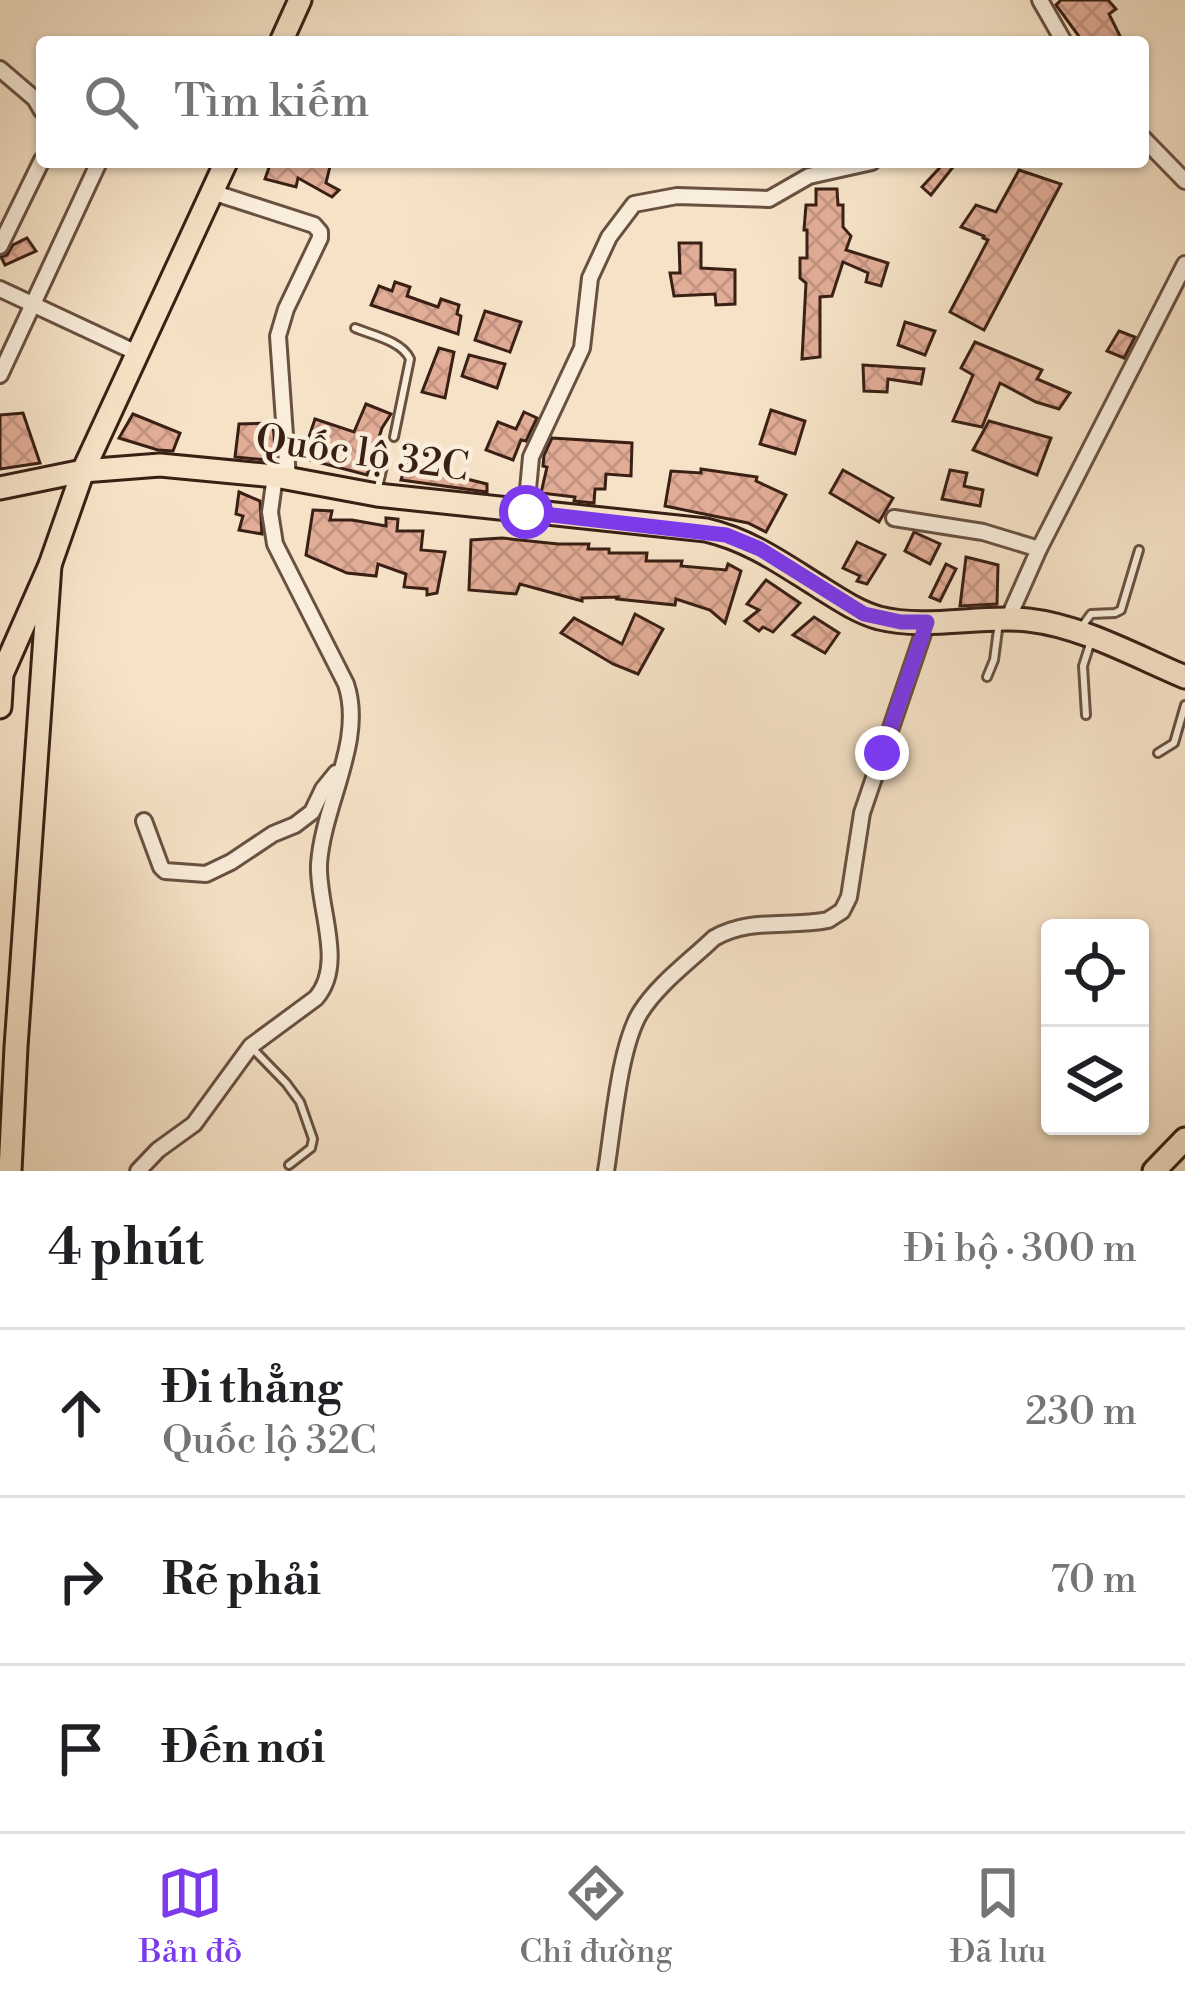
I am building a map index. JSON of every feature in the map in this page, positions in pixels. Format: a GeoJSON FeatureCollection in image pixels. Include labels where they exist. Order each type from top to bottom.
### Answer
{"type":"FeatureCollection","features":[{"type":"Feature","properties":{"kind":"main road"},"geometry":{"type":"LineString","coordinates":[[284,36],[300,0]]}},
{"type":"Feature","properties":{"kind":"main road"},"geometry":{"type":"LineString","coordinates":[[0,706],[2,674],[50,565],[83,471],[223,168]]}},
{"type":"Feature","properties":{"kind":"main road","name":"Quốc lộ 32C"},"geometry":{"type":"LineString","coordinates":[[0,488],[83,471],[160,465],[281,477],[377,496],[726,535],[760,549],[864,614],[901,622],[1004,619],[1047,623],[1185,676]]}},
{"type":"Feature","properties":{"kind":"main road"},"geometry":{"type":"LineString","coordinates":[[10,1171],[50,565]]}},
{"type":"Feature","properties":{"kind":"main road"},"geometry":{"type":"LineString","coordinates":[[1141,1171],[1180,1144]]}},
{"type":"Feature","properties":{"kind":"main road"},"geometry":{"type":"LineString","coordinates":[[1154,1171],[1180,1144]]}},
{"type":"Feature","properties":{"kind":"street"},"geometry":{"type":"LineString","coordinates":[[1040,0],[1061,36]]}},
{"type":"Feature","properties":{"kind":"street"},"geometry":{"type":"LineString","coordinates":[[0,69],[36,101]]}},
{"type":"Feature","properties":{"kind":"street"},"geometry":{"type":"LineString","coordinates":[[1149,144],[1184,179]]}},
{"type":"Feature","properties":{"kind":"street"},"geometry":{"type":"LineString","coordinates":[[0,246],[38,168]]}},
{"type":"Feature","properties":{"kind":"street"},"geometry":{"type":"LineString","coordinates":[[0,375],[96,168]]}},
{"type":"Feature","properties":{"kind":"street"},"geometry":{"type":"LineString","coordinates":[[526,512],[531,457],[583,348],[590,278],[609,237],[634,204],[677,196],[769,199],[809,176],[845,168]]}},
{"type":"Feature","properties":{"kind":"street"},"geometry":{"type":"LineString","coordinates":[[138,1171],[194,1124],[251,1046],[316,998],[327,983],[330,966],[320,857],[324,824],[352,731],[350,696],[275,544],[270,512],[281,477],[278,336],[320,232],[314,225],[212,192]]}},
{"type":"Feature","properties":{"kind":"street"},"geometry":{"type":"LineString","coordinates":[[1004,619],[1185,264]]}},
{"type":"Feature","properties":{"kind":"street"},"geometry":{"type":"LineString","coordinates":[[0,289],[137,353]]}},
{"type":"Feature","properties":{"kind":"street"},"geometry":{"type":"LineString","coordinates":[[894,518],[983,532],[1039,549]]}},
{"type":"Feature","properties":{"kind":"street"},"geometry":{"type":"LineString","coordinates":[[605,1171],[628,1039],[654,994],[724,932],[749,925],[828,920],[847,904],[862,813],[927,622]]}},
{"type":"Feature","properties":{"kind":"street"},"geometry":{"type":"LineString","coordinates":[[144,821],[161,868],[206,874],[312,812],[341,766]]}},
{"type":"Feature","properties":{"kind":"lane"},"geometry":{"type":"LineString","coordinates":[[355,328],[406,350],[410,358],[394,437]]}},
{"type":"Feature","properties":{"kind":"lane"},"geometry":{"type":"LineString","coordinates":[[377,496],[382,466]]}},
{"type":"Feature","properties":{"kind":"lane"},"geometry":{"type":"LineString","coordinates":[[1086,715],[1083,666],[1091,614],[1121,610],[1139,550]]}},
{"type":"Feature","properties":{"kind":"lane"},"geometry":{"type":"LineString","coordinates":[[987,677],[1004,619]]}},
{"type":"Feature","properties":{"kind":"lane"},"geometry":{"type":"LineString","coordinates":[[1158,752],[1174,742],[1185,705]]}},
{"type":"Feature","properties":{"kind":"lane"},"geometry":{"type":"LineString","coordinates":[[251,1046],[300,1102],[313,1139],[311,1148],[289,1166]]}},
{"type":"Feature","properties":{"kind":"building"},"geometry":{"type":"Polygon","coordinates":[[[1061,0],[1108,0],[1116,9],[1109,14],[1120,36],[1079,36],[1056,5],[1061,0]]]}},
{"type":"Feature","properties":{"kind":"building"},"geometry":{"type":"Polygon","coordinates":[[[269,168],[330,168],[326,183],[339,190],[332,197],[298,178],[296,187],[265,179],[269,168]]]}},
{"type":"Feature","properties":{"kind":"building"},"geometry":{"type":"Polygon","coordinates":[[[939,168],[952,168],[931,195],[922,187],[939,168]]]}},
{"type":"Feature","properties":{"kind":"building"},"geometry":{"type":"Polygon","coordinates":[[[1019,170],[1061,184],[984,330],[950,312],[988,240],[961,227],[976,205],[996,212],[1019,170]]]}},
{"type":"Feature","properties":{"kind":"building"},"geometry":{"type":"Polygon","coordinates":[[[816,189],[837,189],[843,227],[851,236],[846,250],[888,263],[881,286],[866,282],[868,273],[843,262],[832,296],[820,297],[820,357],[802,359],[806,283],[800,278],[800,258],[807,258],[806,205],[816,205],[816,189]]]}},
{"type":"Feature","properties":{"kind":"building"},"geometry":{"type":"Polygon","coordinates":[[[27,238],[36,251],[5,265],[1,257],[27,238]]]}},
{"type":"Feature","properties":{"kind":"building"},"geometry":{"type":"Polygon","coordinates":[[[679,243],[701,243],[701,268],[735,270],[735,304],[716,305],[715,294],[674,296],[670,273],[680,273],[679,243]]]}},
{"type":"Feature","properties":{"kind":"building"},"geometry":{"type":"Polygon","coordinates":[[[395,282],[410,287],[407,296],[438,307],[441,299],[459,305],[458,334],[371,305],[379,286],[392,291],[395,282]]]}},
{"type":"Feature","properties":{"kind":"building"},"geometry":{"type":"Polygon","coordinates":[[[485,311],[521,322],[510,352],[475,340],[485,311]]]}},
{"type":"Feature","properties":{"kind":"building"},"geometry":{"type":"Polygon","coordinates":[[[905,322],[935,331],[925,355],[898,345],[905,322]]]}},
{"type":"Feature","properties":{"kind":"building"},"geometry":{"type":"Polygon","coordinates":[[[1119,331],[1135,337],[1124,358],[1107,351],[1119,331]]]}},
{"type":"Feature","properties":{"kind":"building"},"geometry":{"type":"Polygon","coordinates":[[[975,342],[1042,370],[1037,379],[1070,393],[1059,409],[1000,383],[982,427],[953,421],[973,375],[961,368],[975,342]]]}},
{"type":"Feature","properties":{"kind":"building"},"geometry":{"type":"Polygon","coordinates":[[[439,348],[454,352],[445,398],[422,392],[439,348]]]}},
{"type":"Feature","properties":{"kind":"building"},"geometry":{"type":"Polygon","coordinates":[[[469,355],[505,364],[497,388],[462,376],[469,355]]]}},
{"type":"Feature","properties":{"kind":"building"},"geometry":{"type":"Polygon","coordinates":[[[863,365],[924,369],[921,384],[888,379],[887,392],[864,391],[863,365]]]}},
{"type":"Feature","properties":{"kind":"building"},"geometry":{"type":"Polygon","coordinates":[[[366,404],[391,414],[367,475],[302,458],[315,419],[354,432],[366,404]]]}},
{"type":"Feature","properties":{"kind":"building"},"geometry":{"type":"Polygon","coordinates":[[[771,410],[805,421],[795,454],[760,444],[771,410]]]}},
{"type":"Feature","properties":{"kind":"building"},"geometry":{"type":"Polygon","coordinates":[[[524,412],[537,418],[513,460],[486,450],[498,422],[516,429],[524,412]]]}},
{"type":"Feature","properties":{"kind":"building"},"geometry":{"type":"Polygon","coordinates":[[[23,413],[40,463],[0,469],[0,415],[23,413]]]}},
{"type":"Feature","properties":{"kind":"building"},"geometry":{"type":"Polygon","coordinates":[[[133,414],[180,433],[173,451],[119,438],[133,414]]]}},
{"type":"Feature","properties":{"kind":"building"},"geometry":{"type":"Polygon","coordinates":[[[989,421],[1051,438],[1037,475],[973,450],[989,421]]]}},
{"type":"Feature","properties":{"kind":"building"},"geometry":{"type":"Polygon","coordinates":[[[273,423],[276,461],[235,457],[239,424],[273,423]]]}},
{"type":"Feature","properties":{"kind":"building"},"geometry":{"type":"Polygon","coordinates":[[[552,438],[632,443],[631,476],[606,474],[605,489],[595,489],[594,503],[541,493],[547,467],[543,466],[544,455],[552,438]]]}},
{"type":"Feature","properties":{"kind":"building"},"geometry":{"type":"Polygon","coordinates":[[[406,464],[487,484],[487,492],[401,480],[406,464]]]}},
{"type":"Feature","properties":{"kind":"building"},"geometry":{"type":"Polygon","coordinates":[[[701,469],[757,477],[756,481],[786,495],[766,532],[748,523],[665,506],[671,471],[701,473],[701,469]]]}},
{"type":"Feature","properties":{"kind":"building"},"geometry":{"type":"Polygon","coordinates":[[[843,470],[893,498],[879,522],[830,493],[843,470]]]}},
{"type":"Feature","properties":{"kind":"building"},"geometry":{"type":"Polygon","coordinates":[[[950,470],[967,473],[964,486],[983,490],[980,506],[942,499],[950,470]]]}},
{"type":"Feature","properties":{"kind":"building"},"geometry":{"type":"Polygon","coordinates":[[[239,492],[260,501],[262,534],[239,530],[243,516],[236,514],[239,492]]]}},
{"type":"Feature","properties":{"kind":"building"},"geometry":{"type":"Polygon","coordinates":[[[313,510],[332,511],[330,520],[386,526],[386,518],[398,519],[397,531],[423,531],[421,550],[445,552],[437,593],[427,595],[427,589],[404,587],[406,574],[378,564],[376,576],[347,573],[306,555],[313,510]]]}},
{"type":"Feature","properties":{"kind":"building"},"geometry":{"type":"Polygon","coordinates":[[[914,532],[940,544],[930,564],[905,551],[914,532]]]}},
{"type":"Feature","properties":{"kind":"building"},"geometry":{"type":"Polygon","coordinates":[[[471,540],[589,544],[588,549],[609,549],[609,553],[647,553],[646,561],[682,561],[681,566],[726,570],[728,564],[741,571],[725,623],[710,610],[676,599],[675,605],[618,597],[582,601],[520,584],[516,594],[469,590],[471,540]]]}},
{"type":"Feature","properties":{"kind":"building"},"geometry":{"type":"Polygon","coordinates":[[[857,542],[885,555],[867,584],[843,568],[857,542]]]}},
{"type":"Feature","properties":{"kind":"building"},"geometry":{"type":"Polygon","coordinates":[[[966,557],[998,565],[997,604],[960,606],[966,557]]]}},
{"type":"Feature","properties":{"kind":"building"},"geometry":{"type":"Polygon","coordinates":[[[946,564],[956,569],[940,601],[930,597],[946,564]]]}},
{"type":"Feature","properties":{"kind":"building"},"geometry":{"type":"Polygon","coordinates":[[[766,580],[800,603],[773,632],[763,627],[759,631],[745,621],[759,610],[747,604],[766,580]]]}},
{"type":"Feature","properties":{"kind":"building"},"geometry":{"type":"Polygon","coordinates":[[[635,614],[663,629],[638,674],[561,633],[574,618],[622,644],[635,614]]]}},
{"type":"Feature","properties":{"kind":"building"},"geometry":{"type":"Polygon","coordinates":[[[814,617],[839,633],[825,653],[793,635],[814,617]]]}},
{"type":"Feature","properties":{"kind":"route"},"geometry":{"type":"LineString","coordinates":[[526,512],[726,535],[760,549],[864,614],[927,622],[882,753]]}}]}
